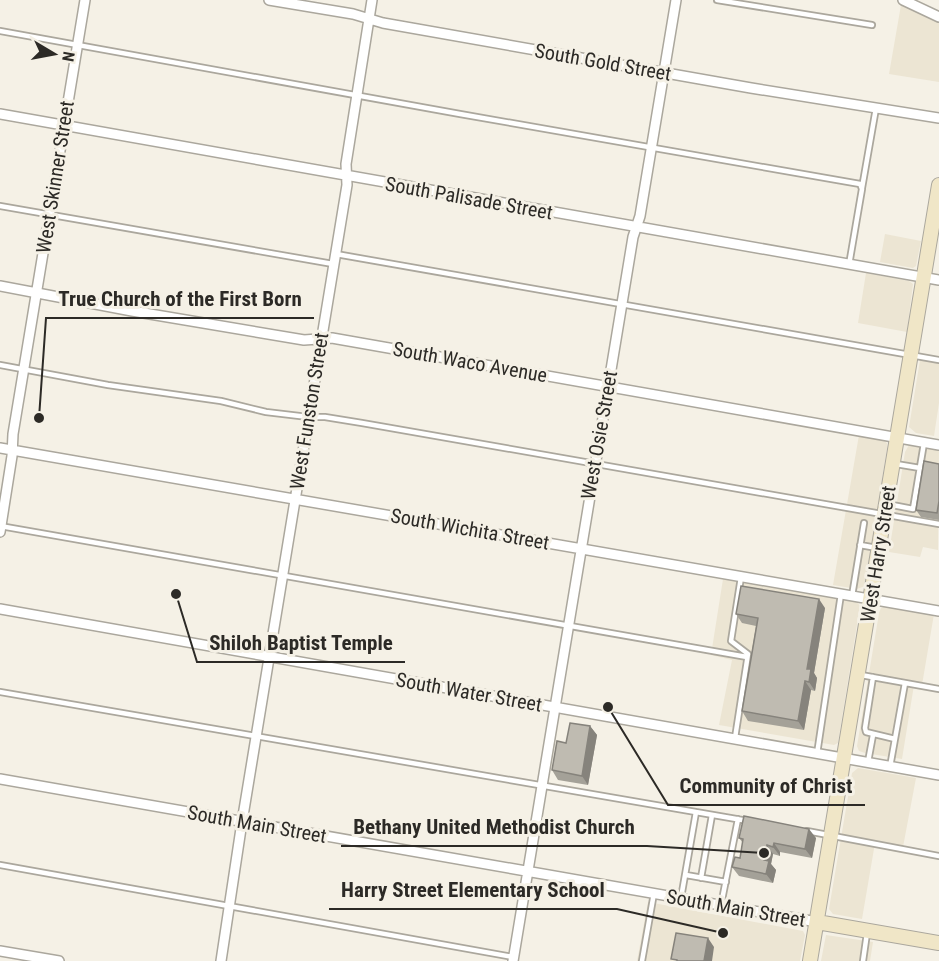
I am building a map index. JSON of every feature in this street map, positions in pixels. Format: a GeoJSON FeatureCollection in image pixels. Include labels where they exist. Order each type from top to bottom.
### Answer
{"type":"FeatureCollection","features":[{"type":"Feature","properties":{"kind":"street","name":"West Skinner Street"},"geometry":{"type":"LineString","coordinates":[[0,528],[36,293],[85,0]]}},
{"type":"Feature","properties":{"kind":"street","name":"South Gold Street"},"geometry":{"type":"LineString","coordinates":[[269,0],[664,73],[939,118]]}},
{"type":"Feature","properties":{"kind":"street","name":"West Funston Street"},"geometry":{"type":"LineString","coordinates":[[221,961],[347,185],[346,164],[372,0]]}},
{"type":"Feature","properties":{"kind":"street","name":"West Osie Street"},"geometry":{"type":"LineString","coordinates":[[513,959],[580,549],[652,148],[676,0]]}},
{"type":"Feature","properties":{"kind":"street"},"geometry":{"type":"LineString","coordinates":[[903,0],[939,17]]}},
{"type":"Feature","properties":{"kind":"street","name":"South Palisade Street"},"geometry":{"type":"LineString","coordinates":[[0,114],[939,280]]}},
{"type":"Feature","properties":{"kind":"street","name":"West Harry Street"},"geometry":{"type":"LineString","coordinates":[[810,961],[939,185]]}},
{"type":"Feature","properties":{"kind":"street","name":"South Waco Avenue"},"geometry":{"type":"LineString","coordinates":[[0,286],[293,338],[332,338],[939,445]]}},
{"type":"Feature","properties":{"kind":"street","name":"South Wichita Street"},"geometry":{"type":"LineString","coordinates":[[0,448],[939,611]]}},
{"type":"Feature","properties":{"kind":"street","name":"South Water Street"},"geometry":{"type":"LineString","coordinates":[[0,609],[939,776]]}},
{"type":"Feature","properties":{"kind":"street","name":"South Main Street"},"geometry":{"type":"LineString","coordinates":[[0,779],[939,943]]}},
{"type":"Feature","properties":{"kind":"street"},"geometry":{"type":"LineString","coordinates":[[0,951],[59,961]]}},
{"type":"Feature","properties":{"kind":"lane"},"geometry":{"type":"LineString","coordinates":[[717,0],[872,25]]}},
{"type":"Feature","properties":{"kind":"lane"},"geometry":{"type":"LineString","coordinates":[[0,31],[860,184],[862,189]]}},
{"type":"Feature","properties":{"kind":"lane"},"geometry":{"type":"LineString","coordinates":[[849,265],[876,108]]}},
{"type":"Feature","properties":{"kind":"lane"},"geometry":{"type":"LineString","coordinates":[[0,206],[622,305],[939,360]]}},
{"type":"Feature","properties":{"kind":"lane"},"geometry":{"type":"LineString","coordinates":[[0,365],[108,385],[221,401],[266,412],[325,417],[595,464],[886,510],[939,524]]}},
{"type":"Feature","properties":{"kind":"lane"},"geometry":{"type":"LineString","coordinates":[[886,510],[913,509],[924,443]]}},
{"type":"Feature","properties":{"kind":"lane"},"geometry":{"type":"LineString","coordinates":[[893,464],[920,468]]}},
{"type":"Feature","properties":{"kind":"lane"},"geometry":{"type":"LineString","coordinates":[[852,596],[864,523]]}},
{"type":"Feature","properties":{"kind":"lane"},"geometry":{"type":"LineString","coordinates":[[0,528],[747,657]]}},
{"type":"Feature","properties":{"kind":"lane"},"geometry":{"type":"LineString","coordinates":[[860,545],[879,548]]}},
{"type":"Feature","properties":{"kind":"lane"},"geometry":{"type":"LineString","coordinates":[[735,740],[748,654],[731,641],[741,578]]}},
{"type":"Feature","properties":{"kind":"lane"},"geometry":{"type":"LineString","coordinates":[[817,754],[841,594]]}},
{"type":"Feature","properties":{"kind":"lane"},"geometry":{"type":"LineString","coordinates":[[858,674],[939,689]]}},
{"type":"Feature","properties":{"kind":"lane"},"geometry":{"type":"LineString","coordinates":[[873,677],[866,732],[896,739]]}},
{"type":"Feature","properties":{"kind":"lane"},"geometry":{"type":"LineString","coordinates":[[890,767],[906,683]]}},
{"type":"Feature","properties":{"kind":"lane"},"geometry":{"type":"LineString","coordinates":[[0,692],[754,822]]}},
{"type":"Feature","properties":{"kind":"lane"},"geometry":{"type":"LineString","coordinates":[[868,763],[873,735]]}},
{"type":"Feature","properties":{"kind":"lane"},"geometry":{"type":"LineString","coordinates":[[681,898],[696,812]]}},
{"type":"Feature","properties":{"kind":"lane"},"geometry":{"type":"LineString","coordinates":[[701,878],[712,815]]}},
{"type":"Feature","properties":{"kind":"lane"},"geometry":{"type":"LineString","coordinates":[[721,905],[738,819]]}},
{"type":"Feature","properties":{"kind":"lane"},"geometry":{"type":"LineString","coordinates":[[797,830],[939,856]]}},
{"type":"Feature","properties":{"kind":"lane"},"geometry":{"type":"LineString","coordinates":[[0,865],[513,959]]}},
{"type":"Feature","properties":{"kind":"lane"},"geometry":{"type":"LineString","coordinates":[[686,875],[726,882]]}},
{"type":"Feature","properties":{"kind":"lane"},"geometry":{"type":"LineString","coordinates":[[642,961],[654,893]]}},
{"type":"Feature","properties":{"kind":"lane"},"geometry":{"type":"LineString","coordinates":[[863,961],[867,931]]}},
{"type":"Feature","properties":{"kind":"shaded area"},"geometry":{"type":"Polygon","coordinates":[[[901,5],[939,23],[939,82],[889,74],[901,5]]]}},
{"type":"Feature","properties":{"kind":"shaded area"},"geometry":{"type":"Polygon","coordinates":[[[885,234],[921,241],[916,266],[913,268],[880,262],[885,234]]]}},
{"type":"Feature","properties":{"kind":"shaded area"},"geometry":{"type":"Polygon","coordinates":[[[866,273],[909,281],[913,284],[907,332],[858,323],[866,273]]]}},
{"type":"Feature","properties":{"kind":"shaded area"},"geometry":{"type":"Polygon","coordinates":[[[921,354],[939,357],[939,403],[934,436],[916,433],[909,427],[921,354]]]}},
{"type":"Feature","properties":{"kind":"shaded area"},"geometry":{"type":"Polygon","coordinates":[[[859,435],[883,440],[887,443],[887,448],[865,586],[857,589],[833,585],[859,435]]]}},
{"type":"Feature","properties":{"kind":"shaded area"},"geometry":{"type":"Polygon","coordinates":[[[909,445],[939,449],[938,550],[923,547],[920,557],[889,552],[905,452],[909,445]]]}},
{"type":"Feature","properties":{"kind":"shaded area"},"geometry":{"type":"Polygon","coordinates":[[[723,579],[857,602],[860,606],[838,743],[834,745],[719,725],[732,660],[711,655],[723,579]]]}},
{"type":"Feature","properties":{"kind":"shaded area"},"geometry":{"type":"Polygon","coordinates":[[[886,606],[934,614],[922,685],[914,685],[902,759],[865,753],[859,751],[857,746],[879,613],[881,608],[886,606]]]}},
{"type":"Feature","properties":{"kind":"shaded area"},"geometry":{"type":"Polygon","coordinates":[[[858,768],[916,778],[903,847],[875,843],[862,919],[833,914],[829,909],[852,773],[858,768]]]}},
{"type":"Feature","properties":{"kind":"shaded area"},"geometry":{"type":"Polygon","coordinates":[[[648,902],[803,931],[805,935],[800,961],[637,961],[648,902]]]}},
{"type":"Feature","properties":{"kind":"shaded area"},"geometry":{"type":"Polygon","coordinates":[[[826,935],[873,942],[870,961],[821,961],[826,935]]]}},
{"type":"Feature","properties":{"kind":"building"},"geometry":{"type":"Polygon","coordinates":[[[924,461],[939,464],[937,513],[916,510],[924,461]]]}},
{"type":"Feature","properties":{"kind":"building"},"geometry":{"type":"Polygon","coordinates":[[[741,586],[819,599],[807,669],[811,669],[809,682],[805,681],[798,721],[742,711],[758,618],[736,614],[741,586]]]}},
{"type":"Feature","properties":{"kind":"building"},"geometry":{"type":"Polygon","coordinates":[[[570,723],[590,726],[582,776],[552,770],[557,741],[566,743],[570,723]]]}},
{"type":"Feature","properties":{"kind":"building"},"geometry":{"type":"Polygon","coordinates":[[[744,816],[809,829],[805,849],[774,843],[773,847],[767,845],[764,860],[769,861],[766,874],[732,867],[735,857],[740,858],[743,839],[739,838],[744,816]]]}},
{"type":"Feature","properties":{"kind":"building"},"geometry":{"type":"Polygon","coordinates":[[[676,933],[708,938],[704,961],[671,959],[676,933]]]}},
{"type":"Feature","properties":{"kind":"place","name":"True Church of the First Born"},"geometry":{"type":"Point","coordinates":[39,418]}},
{"type":"Feature","properties":{"kind":"place","name":"Shiloh Baptist Temple"},"geometry":{"type":"Point","coordinates":[176,594]}},
{"type":"Feature","properties":{"kind":"place","name":"Community of Christ"},"geometry":{"type":"Point","coordinates":[608,707]}},
{"type":"Feature","properties":{"kind":"place","name":"Bethany United Methodist Church"},"geometry":{"type":"Point","coordinates":[764,853]}},
{"type":"Feature","properties":{"kind":"place","name":"Harry Street Elementary School"},"geometry":{"type":"Point","coordinates":[723,933]}}]}
